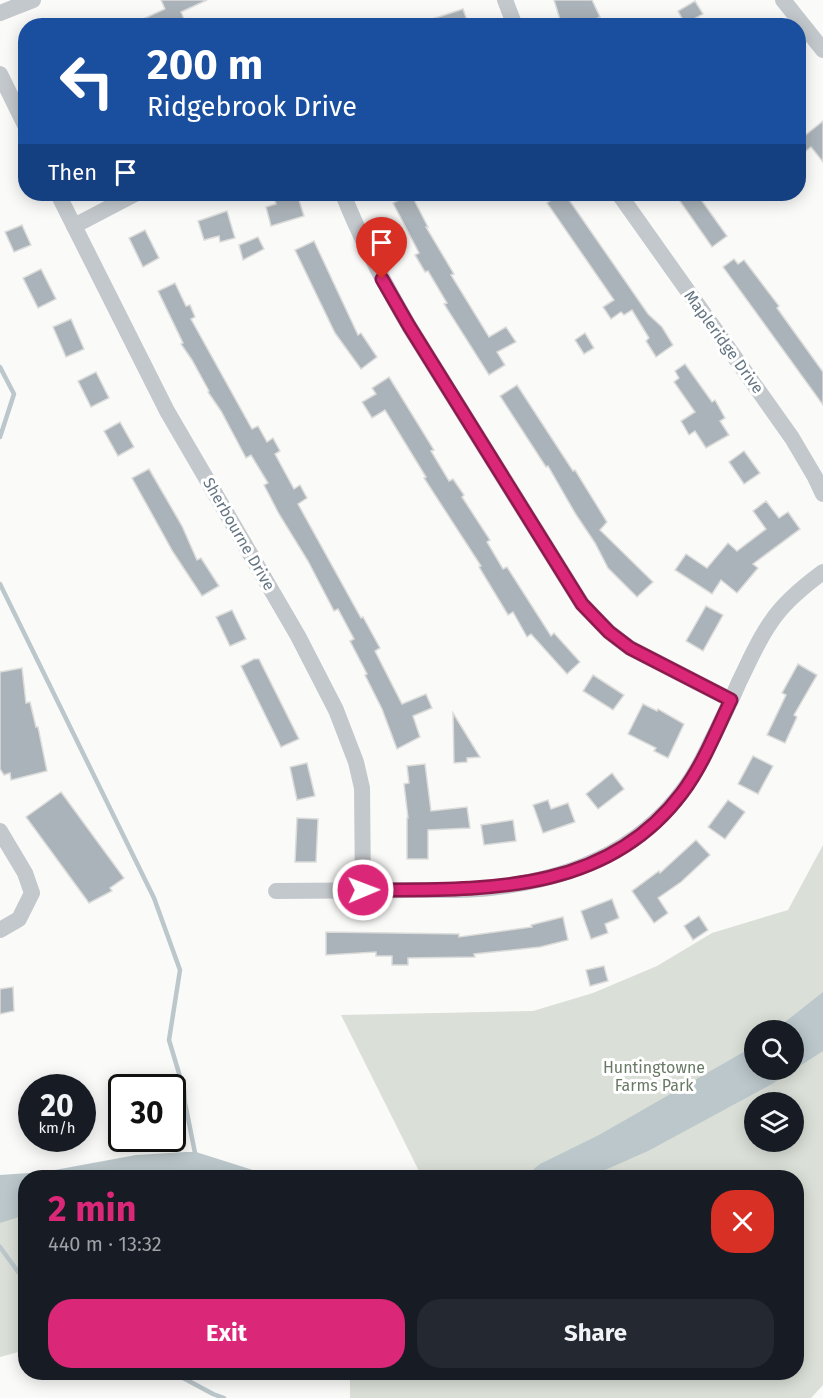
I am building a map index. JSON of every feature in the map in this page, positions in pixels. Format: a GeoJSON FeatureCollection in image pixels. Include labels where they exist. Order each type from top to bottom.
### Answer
{"type":"FeatureCollection","features":[{"type":"Feature","properties":{"kind":"street"},"geometry":{"type":"LineString","coordinates":[[0,13],[33,0]]}},
{"type":"Feature","properties":{"kind":"street"},"geometry":{"type":"LineString","coordinates":[[505,0],[512,18]]}},
{"type":"Feature","properties":{"kind":"street"},"geometry":{"type":"LineString","coordinates":[[783,0],[797,18]]}},
{"type":"Feature","properties":{"kind":"street"},"geometry":{"type":"LineString","coordinates":[[806,29],[823,50]]}},
{"type":"Feature","properties":{"kind":"street"},"geometry":{"type":"LineString","coordinates":[[0,74],[18,110]]}},
{"type":"Feature","properties":{"kind":"street","name":"Sherbourne Drive"},"geometry":{"type":"LineString","coordinates":[[62,201],[167,411],[280,604],[336,710],[356,762],[362,788],[363,890]]}},
{"type":"Feature","properties":{"kind":"street"},"geometry":{"type":"LineString","coordinates":[[74,225],[121,201]]}},
{"type":"Feature","properties":{"kind":"street"},"geometry":{"type":"LineString","coordinates":[[346,201],[382,279],[409,326],[582,604],[609,632],[630,648],[731,700]]}},
{"type":"Feature","properties":{"kind":"street","name":"Mapleridge Drive"},"geometry":{"type":"LineString","coordinates":[[625,201],[792,438],[823,494]]}},
{"type":"Feature","properties":{"kind":"street"},"geometry":{"type":"LineString","coordinates":[[276,891],[490,888],[532,882],[559,875],[603,858],[633,840],[659,818],[681,794],[698,769],[758,642],[771,621],[805,585],[823,572]]}},
{"type":"Feature","properties":{"kind":"street"},"geometry":{"type":"LineString","coordinates":[[0,831],[25,873],[32,892],[19,919],[0,930]]}},
{"type":"Feature","properties":{"kind":"green space","name":"Huntingtowne Farms Park"},"geometry":{"type":"Polygon","coordinates":[[[823,845],[823,1385],[811,1398],[350,1398],[350,1380],[804,1380],[804,1170],[418,1170],[341,1015],[533,1011],[593,993],[657,966],[712,933],[788,910],[823,845]]]}},
{"type":"Feature","properties":{"kind":"green space"},"geometry":{"type":"Polygon","coordinates":[[[0,1181],[18,1185],[18,1352],[0,1357],[0,1181]]]}},
{"type":"Feature","properties":{"kind":"shaded area"},"geometry":{"type":"Polygon","coordinates":[[[823,992],[823,1051],[804,1063],[804,1020],[788,1020],[823,992]]]}},
{"type":"Feature","properties":{"kind":"shaded area"},"geometry":{"type":"Polygon","coordinates":[[[744,1052],[744,1080],[778,1080],[757,1092],[744,1092],[744,1099],[648,1151],[605,1170],[533,1170],[540,1164],[599,1135],[744,1052]]]}},
{"type":"Feature","properties":{"kind":"shaded area"},"geometry":{"type":"Polygon","coordinates":[[[196,1152],[253,1170],[55,1170],[136,1155],[196,1152]]]}},
{"type":"Feature","properties":{"kind":"shaded area"},"geometry":{"type":"Polygon","coordinates":[[[18,1174],[18,1217],[0,1223],[0,1175],[18,1174]]]}},
{"type":"Feature","properties":{"kind":"building"},"geometry":{"type":"Polygon","coordinates":[[[161,0],[207,0],[181,12],[184,18],[145,18],[165,9],[161,0]]]}},
{"type":"Feature","properties":{"kind":"building"},"geometry":{"type":"Polygon","coordinates":[[[554,0],[592,0],[600,17],[598,18],[560,18],[554,0]]]}},
{"type":"Feature","properties":{"kind":"building"},"geometry":{"type":"Polygon","coordinates":[[[695,1],[703,14],[696,18],[682,18],[678,11],[695,1]]]}},
{"type":"Feature","properties":{"kind":"building"},"geometry":{"type":"Polygon","coordinates":[[[463,9],[466,18],[435,18],[463,9]]]}},
{"type":"Feature","properties":{"kind":"building"},"geometry":{"type":"Polygon","coordinates":[[[823,121],[823,162],[811,147],[806,151],[806,135],[823,121]]]}},
{"type":"Feature","properties":{"kind":"building"},"geometry":{"type":"Polygon","coordinates":[[[275,201],[299,201],[304,216],[271,226],[266,207],[276,204],[275,201]]]}},
{"type":"Feature","properties":{"kind":"building"},"geometry":{"type":"Polygon","coordinates":[[[415,201],[428,227],[426,227],[454,274],[451,275],[489,337],[506,327],[516,342],[497,352],[505,365],[489,375],[444,304],[447,303],[428,271],[425,272],[415,255],[419,253],[393,203],[415,201]]]}},
{"type":"Feature","properties":{"kind":"building"},"geometry":{"type":"Polygon","coordinates":[[[570,201],[648,314],[662,327],[673,345],[656,357],[646,341],[649,338],[632,310],[624,315],[621,312],[611,319],[603,307],[614,300],[547,203],[570,201]]]}},
{"type":"Feature","properties":{"kind":"building"},"geometry":{"type":"Polygon","coordinates":[[[680,201],[702,201],[727,236],[712,247],[680,201]]]}},
{"type":"Feature","properties":{"kind":"building"},"geometry":{"type":"Polygon","coordinates":[[[227,211],[235,238],[220,242],[219,236],[204,240],[198,221],[227,211]]]}},
{"type":"Feature","properties":{"kind":"building"},"geometry":{"type":"Polygon","coordinates":[[[22,225],[31,245],[14,252],[5,232],[22,225]]]}},
{"type":"Feature","properties":{"kind":"building"},"geometry":{"type":"Polygon","coordinates":[[[145,230],[159,258],[143,267],[129,238],[145,230]]]}},
{"type":"Feature","properties":{"kind":"building"},"geometry":{"type":"Polygon","coordinates":[[[258,237],[264,249],[243,260],[239,245],[258,237]]]}},
{"type":"Feature","properties":{"kind":"building"},"geometry":{"type":"Polygon","coordinates":[[[314,241],[358,335],[361,333],[377,357],[361,369],[335,333],[295,250],[314,241]]]}},
{"type":"Feature","properties":{"kind":"building"},"geometry":{"type":"Polygon","coordinates":[[[734,259],[738,264],[744,260],[779,306],[777,308],[823,372],[823,405],[723,267],[734,259]]]}},
{"type":"Feature","properties":{"kind":"building"},"geometry":{"type":"Polygon","coordinates":[[[41,269],[56,299],[38,308],[23,278],[41,269]]]}},
{"type":"Feature","properties":{"kind":"building"},"geometry":{"type":"Polygon","coordinates":[[[175,283],[186,306],[190,305],[195,317],[191,319],[252,429],[258,426],[267,442],[273,438],[280,451],[275,454],[294,489],[300,485],[307,498],[298,504],[380,648],[375,651],[402,704],[426,694],[432,708],[413,716],[420,737],[397,749],[382,709],[365,675],[367,674],[350,641],[354,639],[338,609],[334,611],[264,485],[268,483],[251,455],[246,458],[181,344],[183,343],[158,291],[175,283]]]}},
{"type":"Feature","properties":{"kind":"building"},"geometry":{"type":"Polygon","coordinates":[[[71,319],[84,349],[66,357],[53,327],[71,319]]]}},
{"type":"Feature","properties":{"kind":"building"},"geometry":{"type":"Polygon","coordinates":[[[585,333],[594,348],[584,354],[575,340],[585,333]]]}},
{"type":"Feature","properties":{"kind":"building"},"geometry":{"type":"Polygon","coordinates":[[[685,364],[712,402],[715,400],[725,418],[720,421],[729,435],[706,448],[695,431],[689,435],[681,421],[695,412],[674,382],[679,378],[675,371],[685,364]]]}},
{"type":"Feature","properties":{"kind":"building"},"geometry":{"type":"Polygon","coordinates":[[[96,372],[109,398],[91,407],[78,381],[96,372]]]}},
{"type":"Feature","properties":{"kind":"building"},"geometry":{"type":"Polygon","coordinates":[[[389,377],[434,450],[431,451],[449,481],[453,479],[464,495],[462,497],[490,540],[487,542],[503,569],[507,567],[551,636],[554,633],[580,662],[567,674],[531,634],[527,637],[513,612],[508,615],[479,567],[481,566],[424,478],[426,477],[385,410],[372,418],[362,402],[376,394],[372,388],[389,377]]]}},
{"type":"Feature","properties":{"kind":"building"},"geometry":{"type":"Polygon","coordinates":[[[517,385],[573,471],[575,470],[607,522],[600,530],[653,582],[637,597],[608,568],[548,466],[546,467],[500,396],[517,385]]]}},
{"type":"Feature","properties":{"kind":"building"},"geometry":{"type":"Polygon","coordinates":[[[120,422],[134,447],[118,456],[104,431],[120,422]]]}},
{"type":"Feature","properties":{"kind":"building"},"geometry":{"type":"Polygon","coordinates":[[[744,451],[760,473],[744,484],[729,462],[744,451]]]}},
{"type":"Feature","properties":{"kind":"building"},"geometry":{"type":"Polygon","coordinates":[[[149,469],[182,526],[197,560],[201,558],[219,586],[202,596],[173,552],[132,478],[149,469]]]}},
{"type":"Feature","properties":{"kind":"building"},"geometry":{"type":"Polygon","coordinates":[[[766,501],[779,518],[788,512],[800,529],[753,564],[758,568],[737,593],[721,580],[712,594],[675,570],[686,554],[707,568],[728,543],[737,551],[766,529],[753,511],[766,501]]]}},
{"type":"Feature","properties":{"kind":"building"},"geometry":{"type":"Polygon","coordinates":[[[706,606],[723,615],[703,651],[686,641],[706,606]]]}},
{"type":"Feature","properties":{"kind":"building"},"geometry":{"type":"Polygon","coordinates":[[[232,610],[246,639],[230,646],[216,617],[232,610]]]}},
{"type":"Feature","properties":{"kind":"building"},"geometry":{"type":"Polygon","coordinates":[[[254,659],[259,659],[299,739],[281,747],[241,666],[254,659]]]}},
{"type":"Feature","properties":{"kind":"building"},"geometry":{"type":"Polygon","coordinates":[[[798,664],[817,675],[794,715],[797,717],[785,743],[767,735],[786,695],[782,693],[798,664]]]}},
{"type":"Feature","properties":{"kind":"building"},"geometry":{"type":"Polygon","coordinates":[[[22,668],[26,703],[30,702],[36,727],[38,727],[47,771],[11,780],[10,773],[4,775],[0,769],[0,672],[22,668]]]}},
{"type":"Feature","properties":{"kind":"building"},"geometry":{"type":"Polygon","coordinates":[[[593,675],[624,695],[613,710],[583,691],[593,675]]]}},
{"type":"Feature","properties":{"kind":"building"},"geometry":{"type":"Polygon","coordinates":[[[643,704],[657,711],[658,709],[684,724],[668,758],[654,751],[656,748],[628,734],[643,704]]]}},
{"type":"Feature","properties":{"kind":"building"},"geometry":{"type":"Polygon","coordinates":[[[453,713],[480,757],[467,758],[467,762],[454,763],[453,713]]]}},
{"type":"Feature","properties":{"kind":"building"},"geometry":{"type":"Polygon","coordinates":[[[753,756],[773,766],[758,794],[738,784],[753,756]]]}},
{"type":"Feature","properties":{"kind":"building"},"geometry":{"type":"Polygon","coordinates":[[[307,763],[315,796],[297,800],[290,767],[307,763]]]}},
{"type":"Feature","properties":{"kind":"building"},"geometry":{"type":"Polygon","coordinates":[[[425,764],[431,811],[467,807],[470,828],[428,830],[428,859],[407,859],[408,818],[404,784],[409,783],[407,766],[425,764]]]}},
{"type":"Feature","properties":{"kind":"building"},"geometry":{"type":"Polygon","coordinates":[[[612,773],[624,789],[598,809],[586,794],[612,773]]]}},
{"type":"Feature","properties":{"kind":"building"},"geometry":{"type":"Polygon","coordinates":[[[61,792],[124,878],[110,888],[112,891],[89,903],[26,817],[61,792]]]}},
{"type":"Feature","properties":{"kind":"building"},"geometry":{"type":"Polygon","coordinates":[[[548,800],[551,809],[568,803],[575,822],[543,833],[533,805],[548,800]]]}},
{"type":"Feature","properties":{"kind":"building"},"geometry":{"type":"Polygon","coordinates":[[[728,800],[745,812],[725,839],[708,827],[728,800]]]}},
{"type":"Feature","properties":{"kind":"building"},"geometry":{"type":"Polygon","coordinates":[[[297,818],[318,819],[316,862],[295,862],[297,818]]]}},
{"type":"Feature","properties":{"kind":"building"},"geometry":{"type":"Polygon","coordinates":[[[513,820],[516,841],[484,845],[481,825],[513,820]]]}},
{"type":"Feature","properties":{"kind":"building"},"geometry":{"type":"Polygon","coordinates":[[[696,840],[710,855],[681,882],[658,898],[668,913],[654,923],[632,891],[659,871],[660,873],[696,840]]]}},
{"type":"Feature","properties":{"kind":"building"},"geometry":{"type":"Polygon","coordinates":[[[612,899],[619,918],[605,924],[608,933],[591,939],[581,911],[612,899]]]}},
{"type":"Feature","properties":{"kind":"building"},"geometry":{"type":"Polygon","coordinates":[[[699,916],[708,930],[693,940],[684,926],[699,916]]]}},
{"type":"Feature","properties":{"kind":"building"},"geometry":{"type":"Polygon","coordinates":[[[563,917],[568,940],[540,947],[474,954],[475,957],[408,958],[408,965],[392,965],[392,956],[376,956],[376,952],[326,955],[326,932],[459,934],[459,937],[532,927],[531,925],[563,917]]]}},
{"type":"Feature","properties":{"kind":"building"},"geometry":{"type":"Polygon","coordinates":[[[604,966],[608,981],[590,986],[586,970],[604,966]]]}},
{"type":"Feature","properties":{"kind":"building"},"geometry":{"type":"Polygon","coordinates":[[[13,987],[14,1011],[0,1014],[0,989],[13,987]]]}},
{"type":"Feature","properties":{"kind":"waterway"},"geometry":{"type":"LineString","coordinates":[[0,367],[14,394],[0,437]]}},
{"type":"Feature","properties":{"kind":"waterway"},"geometry":{"type":"LineString","coordinates":[[0,584],[154,898],[180,970],[169,1040],[184,1090],[196,1158]]}},
{"type":"Feature","properties":{"kind":"waterway"},"geometry":{"type":"LineString","coordinates":[[0,1247],[18,1272]]}},
{"type":"Feature","properties":{"kind":"waterway"},"geometry":{"type":"LineString","coordinates":[[187,1380],[224,1398]]}},
{"type":"Feature","properties":{"kind":"route"},"geometry":{"type":"LineString","coordinates":[[363,890],[490,888],[532,882],[594,863],[633,840],[659,818],[681,794],[698,769],[731,700],[630,648],[609,632],[582,604],[382,279]]}}]}
